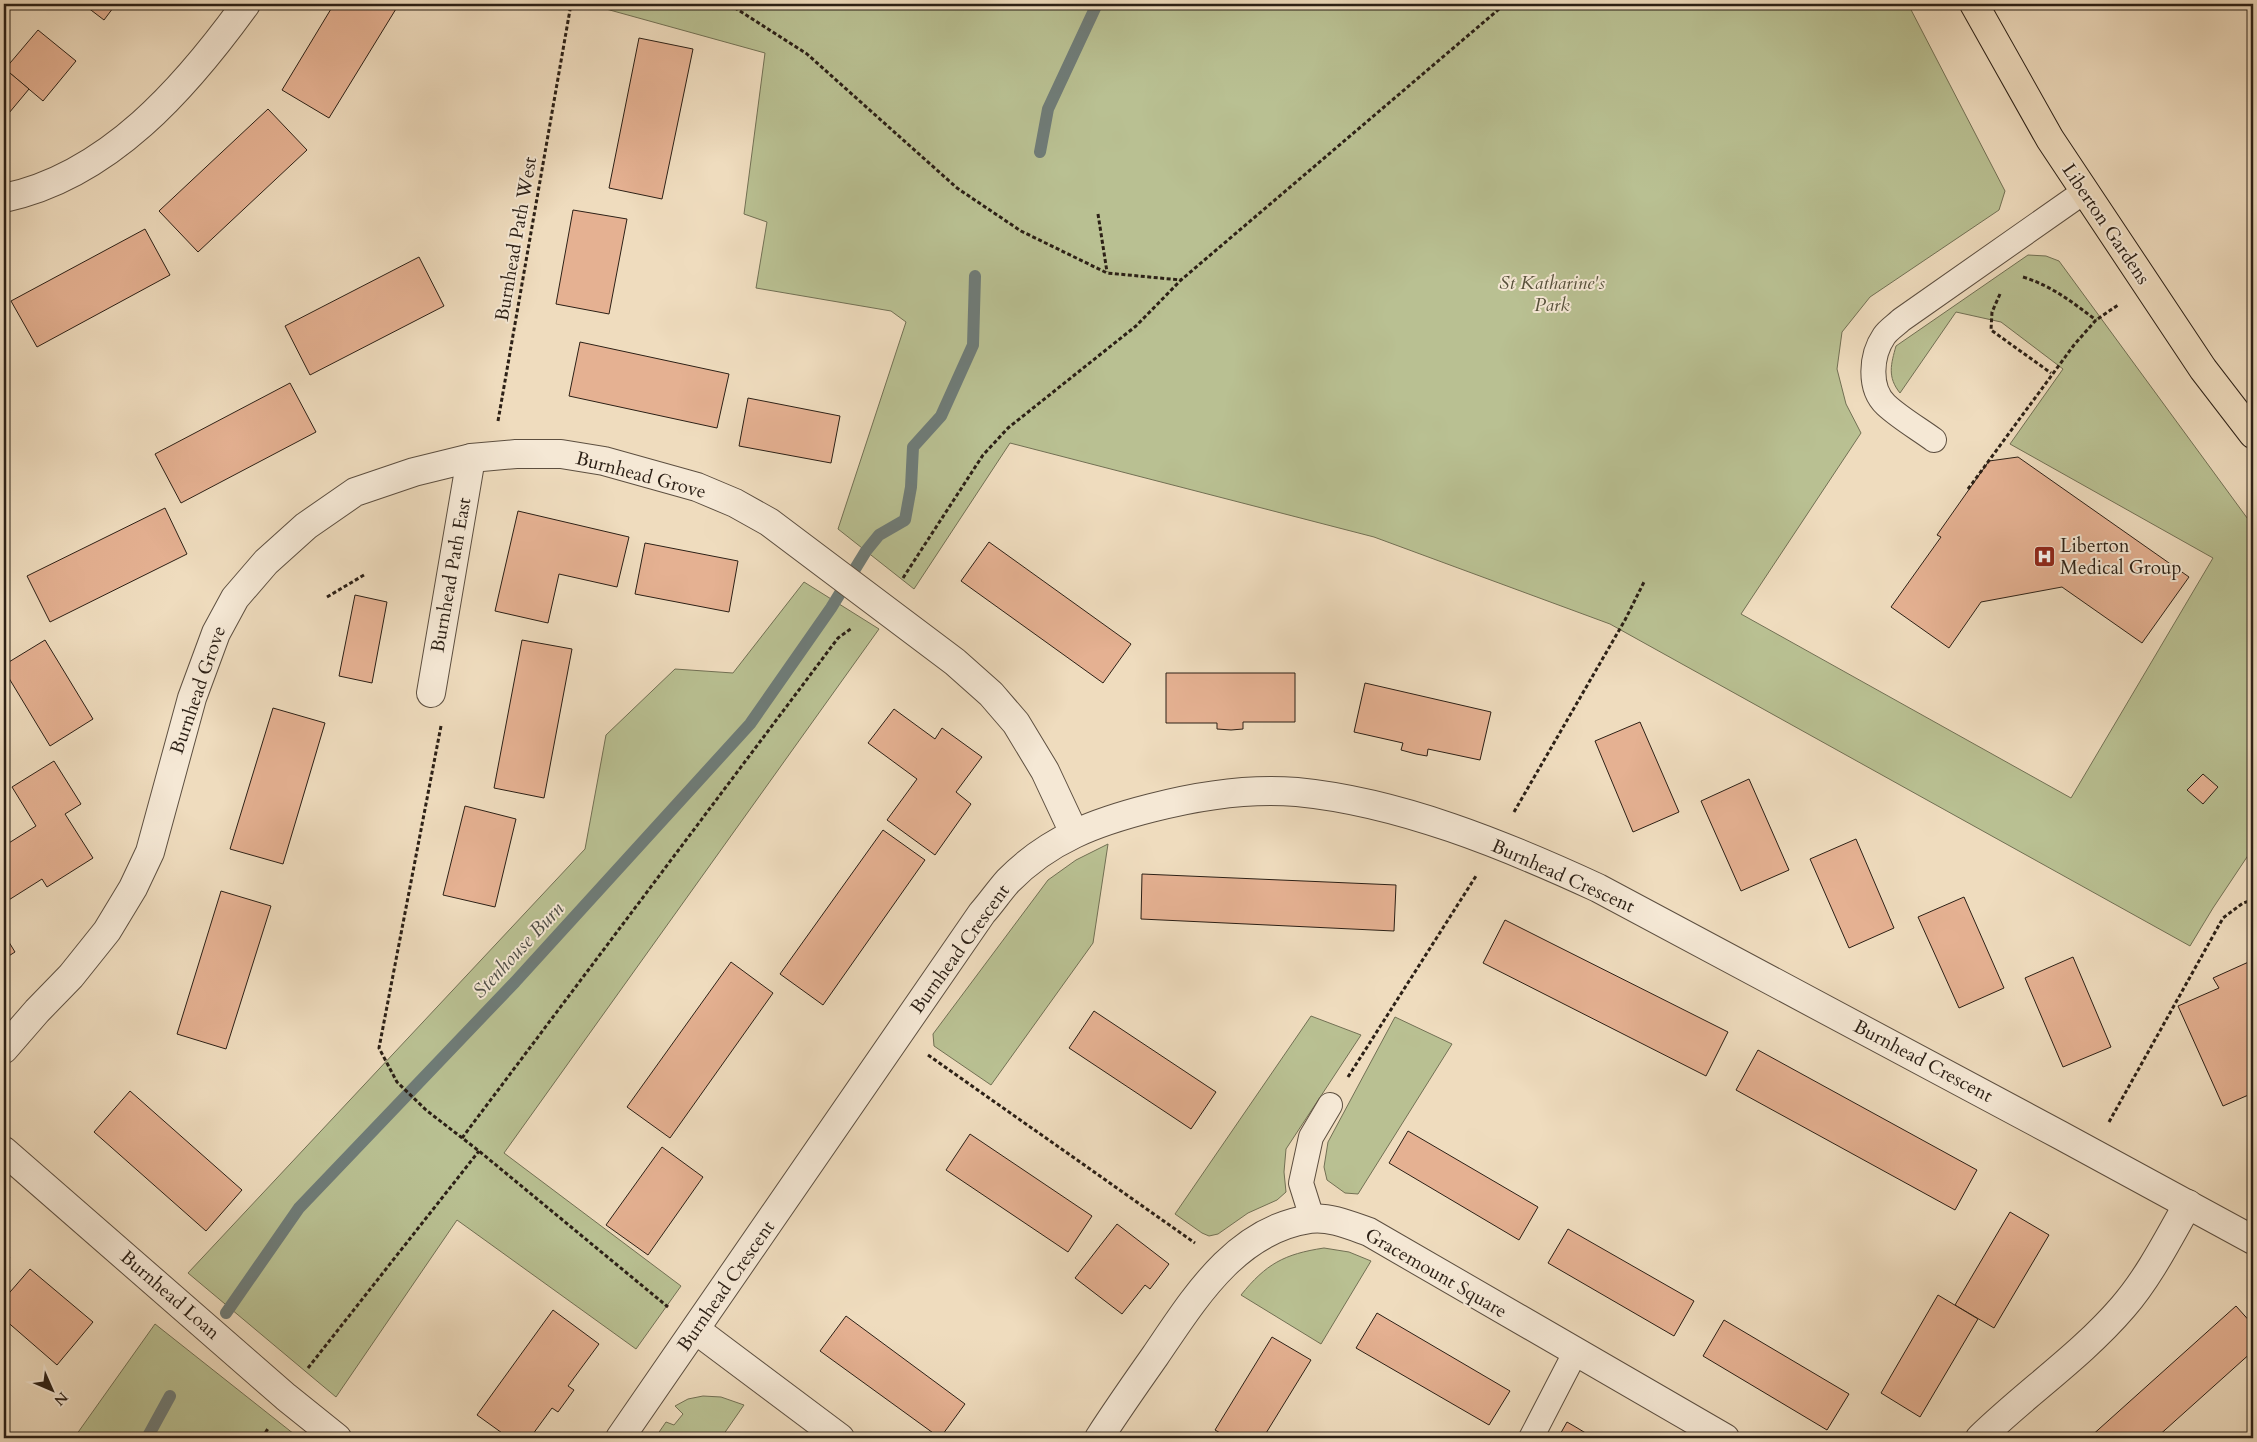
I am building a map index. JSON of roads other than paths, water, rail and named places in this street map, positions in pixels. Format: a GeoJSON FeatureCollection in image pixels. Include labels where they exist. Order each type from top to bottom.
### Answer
{"type":"FeatureCollection","features":[{"type":"Feature","properties":{"kind":"main road","name":"Liberton Gardens"},"geometry":{"type":"LineString","coordinates":[[1974,4],[2050,139],[2203,368],[2253,434]]}},
{"type":"Feature","properties":{"kind":"street"},"geometry":{"type":"LineString","coordinates":[[4,198],[21,194],[70,175],[123,141],[171,96],[202,61],[246,4]]}},
{"type":"Feature","properties":{"kind":"street","name":"Burnhead Grove"},"geometry":{"type":"LineString","coordinates":[[4,1049],[71,976],[107,931],[133,888],[150,852],[192,698],[216,633],[235,598],[266,562],[306,526],[355,492],[414,472],[472,458],[516,454],[561,454],[604,461],[697,487],[735,502],[769,522],[832,567],[955,662],[991,694],[1016,723],[1045,770],[1074,833]]}},
{"type":"Feature","properties":{"kind":"street","name":"Burnhead Path East"},"geometry":{"type":"LineString","coordinates":[[431,693],[472,458]]}},
{"type":"Feature","properties":{"kind":"street","name":"Burnhead Crescent"},"geometry":{"type":"LineString","coordinates":[[620,1438],[982,913],[1009,881],[1044,851],[1074,833],[1117,816],[1180,801],[1256,792],[1296,792],[1340,798],[1392,809],[1549,866],[1598,888],[2253,1240]]}},
{"type":"Feature","properties":{"kind":"street","name":"Burnhead Loan"},"geometry":{"type":"LineString","coordinates":[[4,1151],[286,1397],[337,1438]]}},
{"type":"Feature","properties":{"kind":"street"},"geometry":{"type":"LineString","coordinates":[[1980,1438],[2006,1413],[2100,1332],[2125,1306],[2188,1204]]}},
{"type":"Feature","properties":{"kind":"street","name":"Gracemount Square"},"geometry":{"type":"LineString","coordinates":[[1099,1438],[1198,1294],[1219,1269],[1260,1236],[1286,1224],[1312,1218],[1342,1223],[1369,1232],[1575,1353],[1725,1438]]}},
{"type":"Feature","properties":{"kind":"street"},"geometry":{"type":"LineString","coordinates":[[696,1330],[840,1438]]}},
{"type":"Feature","properties":{"kind":"lane"},"geometry":{"type":"LineString","coordinates":[[1934,440],[1885,405],[1876,389],[1873,370],[1876,349],[1885,334],[1909,314],[2085,191]]}},
{"type":"Feature","properties":{"kind":"lane"},"geometry":{"type":"LineString","coordinates":[[1312,1218],[1301,1183],[1311,1137],[1330,1105]]}},
{"type":"Feature","properties":{"kind":"lane"},"geometry":{"type":"LineString","coordinates":[[1531,1438],[1575,1353]]}},
{"type":"Feature","properties":{"kind":"waterway","name":"Stenhouse Burn"},"geometry":{"type":"LineString","coordinates":[[1040,152],[1048,109],[1097,4]]}},
{"type":"Feature","properties":{"kind":"waterway","name":"Stenhouse Burn"},"geometry":{"type":"LineString","coordinates":[[226,1313],[299,1208],[515,982],[750,724],[831,608],[866,551],[879,535],[905,520],[911,487],[913,447],[941,416],[973,345],[975,276]]}},
{"type":"Feature","properties":{"kind":"waterway","name":"Stenhouse Burn"},"geometry":{"type":"LineString","coordinates":[[147,1438],[170,1396]]}},
{"type":"Feature","properties":{"kind":"place","name":"Liberton Medical Group"},"geometry":{"type":"Point","coordinates":[2044,557]}},
{"type":"Feature","properties":{"kind":"park label","name":"St Katharine's Park"},"geometry":{"type":"Point","coordinates":[1552,294]}}]}
